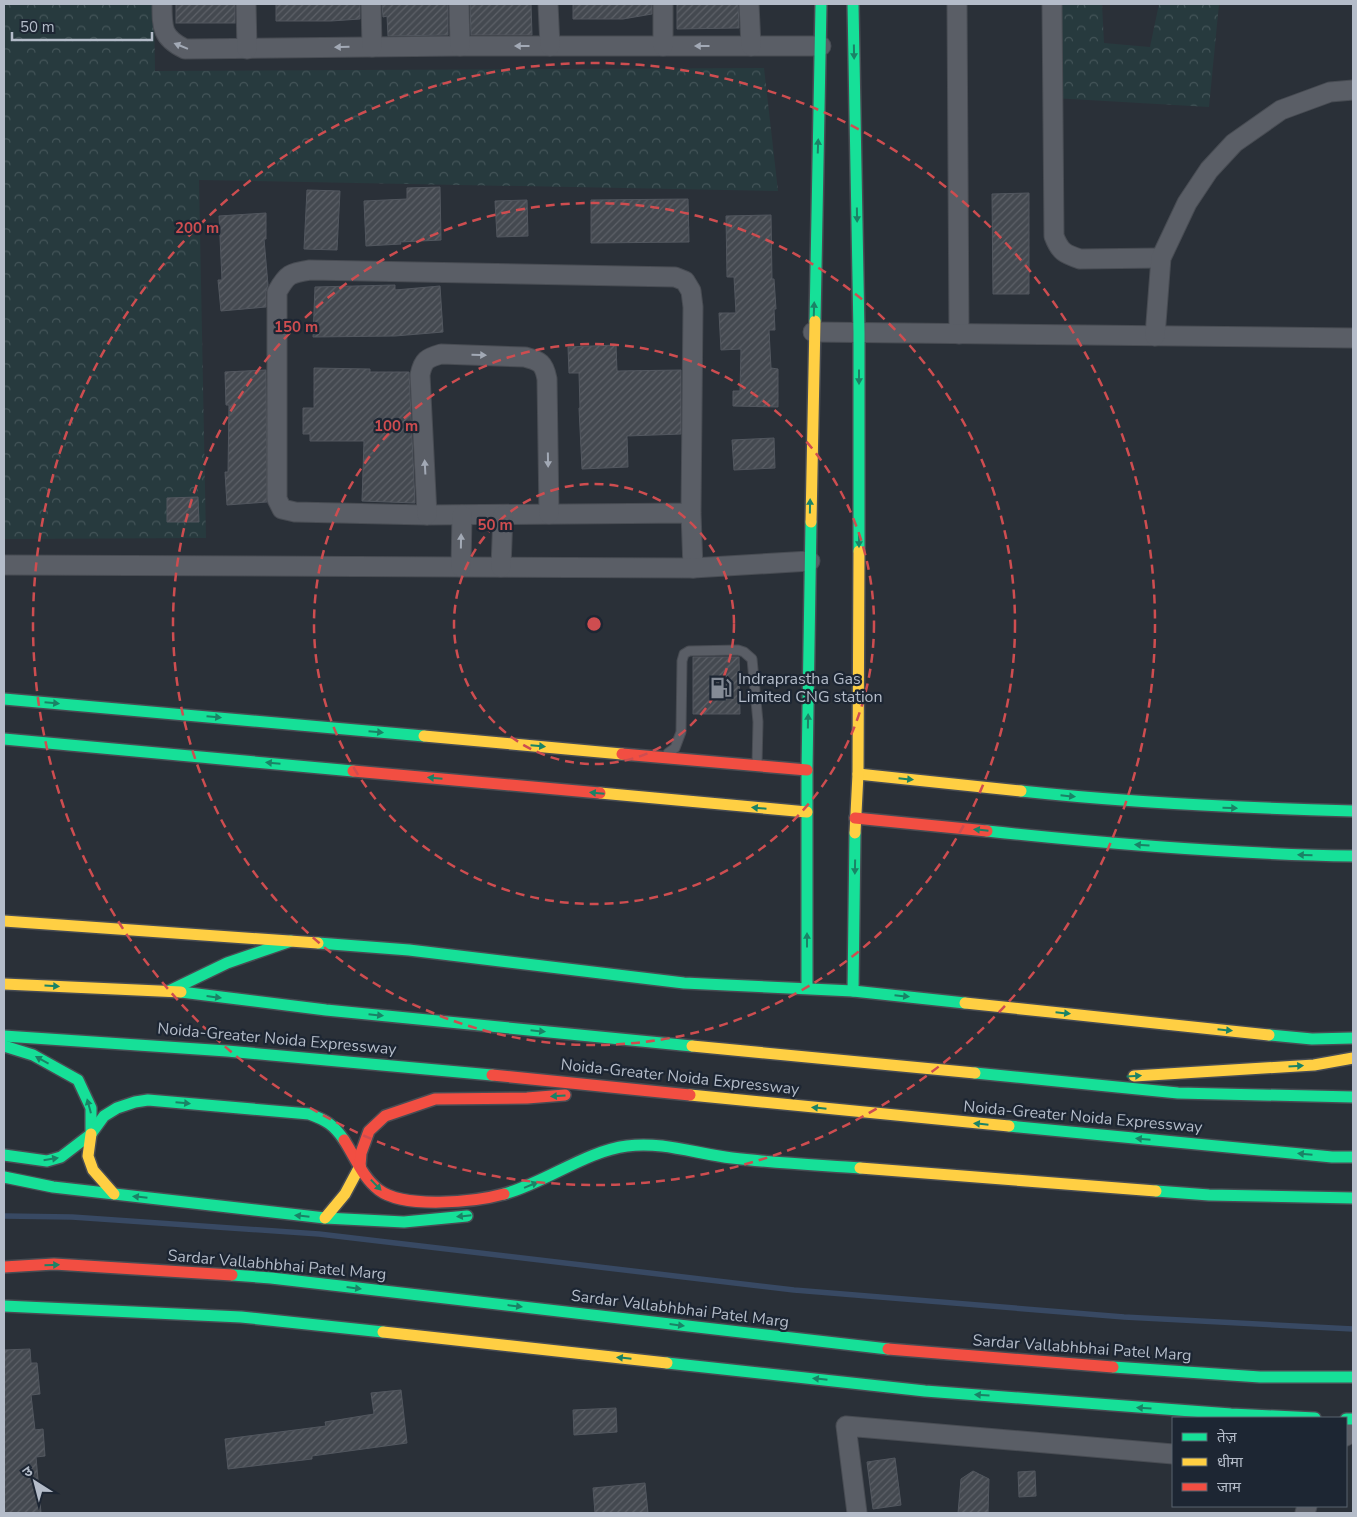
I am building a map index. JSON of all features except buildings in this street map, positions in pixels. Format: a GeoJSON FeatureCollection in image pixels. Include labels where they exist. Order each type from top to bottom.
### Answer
{"type":"FeatureCollection","features":[{"type":"Feature","properties":{"kind":"main road"},"geometry":{"type":"LineString","coordinates":[[807,988],[807,770],[813,332],[821,4]]}},
{"type":"Feature","properties":{"kind":"main road"},"geometry":{"type":"LineString","coordinates":[[853,4],[859,333],[858,774],[853,991]]}},
{"type":"Feature","properties":{"kind":"main road"},"geometry":{"type":"LineString","coordinates":[[4,698],[807,770]]}},
{"type":"Feature","properties":{"kind":"main road"},"geometry":{"type":"LineString","coordinates":[[4,739],[807,812]]}},
{"type":"Feature","properties":{"kind":"main road"},"geometry":{"type":"LineString","coordinates":[[858,774],[1101,800],[1222,807],[1353,811]]}},
{"type":"Feature","properties":{"kind":"main road"},"geometry":{"type":"LineString","coordinates":[[856,818],[1123,844],[1262,853],[1353,856]]}},
{"type":"Feature","properties":{"kind":"main road"},"geometry":{"type":"LineString","coordinates":[[4,921],[410,950],[684,983],[853,991],[1312,1038],[1353,1038]]}},
{"type":"Feature","properties":{"kind":"main road"},"geometry":{"type":"LineString","coordinates":[[170,991],[227,963],[292,941]]}},
{"type":"Feature","properties":{"kind":"main road","name":"Noida-Greater Noida Expressway"},"geometry":{"type":"LineString","coordinates":[[4,984],[170,991],[326,1010],[1178,1093],[1353,1097]]}},
{"type":"Feature","properties":{"kind":"main road","name":"Noida-Greater Noida Expressway"},"geometry":{"type":"LineString","coordinates":[[4,1036],[122,1042],[276,1054],[1074,1133],[1332,1157],[1353,1157]]}},
{"type":"Feature","properties":{"kind":"main road"},"geometry":{"type":"LineString","coordinates":[[4,1046],[33,1055],[78,1080],[91,1108],[91,1134],[88,1156],[93,1170],[114,1194]]}},
{"type":"Feature","properties":{"kind":"main road"},"geometry":{"type":"LineString","coordinates":[[1050,1080],[1314,1065],[1353,1058]]}},
{"type":"Feature","properties":{"kind":"main road"},"geometry":{"type":"LineString","coordinates":[[325,1218],[339,1205],[349,1190],[360,1166],[361,1153],[369,1130],[384,1116],[435,1099],[527,1098],[642,1090]]}},
{"type":"Feature","properties":{"kind":"main road"},"geometry":{"type":"LineString","coordinates":[[4,1155],[47,1161],[61,1157],[91,1134],[104,1116],[117,1108],[148,1100],[309,1114],[324,1119],[336,1130],[375,1187],[388,1196],[413,1200],[454,1202],[494,1196],[529,1186],[610,1150],[626,1146],[661,1147],[731,1158],[1208,1195],[1353,1198]]}},
{"type":"Feature","properties":{"kind":"main road"},"geometry":{"type":"LineString","coordinates":[[677,1160],[731,1158]]}},
{"type":"Feature","properties":{"kind":"main road"},"geometry":{"type":"LineString","coordinates":[[4,1177],[53,1188],[325,1218],[404,1222],[479,1214]]}},
{"type":"Feature","properties":{"kind":"main road","name":"Sardar Vallabhbhai Patel Marg"},"geometry":{"type":"LineString","coordinates":[[4,1267],[54,1264],[271,1278],[921,1353],[1260,1377],[1353,1377]]}},
{"type":"Feature","properties":{"kind":"main road"},"geometry":{"type":"LineString","coordinates":[[4,1306],[241,1317],[924,1391],[1294,1417]]}},
{"type":"Feature","properties":{"kind":"street"},"geometry":{"type":"LineString","coordinates":[[162,4],[162,23],[166,35],[173,43],[185,49],[460,46],[821,46]]}},
{"type":"Feature","properties":{"kind":"street"},"geometry":{"type":"LineString","coordinates":[[246,4],[247,49]]}},
{"type":"Feature","properties":{"kind":"street"},"geometry":{"type":"LineString","coordinates":[[371,4],[372,47]]}},
{"type":"Feature","properties":{"kind":"street"},"geometry":{"type":"LineString","coordinates":[[459,4],[460,46]]}},
{"type":"Feature","properties":{"kind":"street"},"geometry":{"type":"LineString","coordinates":[[548,4],[550,46]]}},
{"type":"Feature","properties":{"kind":"street"},"geometry":{"type":"LineString","coordinates":[[662,4],[662,46]]}},
{"type":"Feature","properties":{"kind":"street"},"geometry":{"type":"LineString","coordinates":[[750,4],[751,46]]}},
{"type":"Feature","properties":{"kind":"street"},"geometry":{"type":"LineString","coordinates":[[957,4],[959,334]]}},
{"type":"Feature","properties":{"kind":"street"},"geometry":{"type":"LineString","coordinates":[[1052,4],[1054,236],[1059,248],[1068,255],[1080,259],[1161,258]]}},
{"type":"Feature","properties":{"kind":"street"},"geometry":{"type":"LineString","coordinates":[[1154,336],[1161,258],[1187,203],[1209,170],[1234,143],[1281,110],[1330,92],[1353,90]]}},
{"type":"Feature","properties":{"kind":"street"},"geometry":{"type":"LineString","coordinates":[[691,513],[427,515],[294,512],[282,509],[278,499],[277,292],[285,278],[298,272],[310,270],[675,278],[685,281],[691,291],[693,307],[691,513],[693,568]]}},
{"type":"Feature","properties":{"kind":"street"},"geometry":{"type":"LineString","coordinates":[[813,332],[1353,338]]}},
{"type":"Feature","properties":{"kind":"street"},"geometry":{"type":"LineString","coordinates":[[427,515],[420,375],[422,366],[428,358],[440,354],[525,357],[536,360],[544,366],[547,379],[549,514]]}},
{"type":"Feature","properties":{"kind":"street"},"geometry":{"type":"LineString","coordinates":[[501,567],[503,514]]}},
{"type":"Feature","properties":{"kind":"street"},"geometry":{"type":"LineString","coordinates":[[461,567],[462,515]]}},
{"type":"Feature","properties":{"kind":"street"},"geometry":{"type":"LineString","coordinates":[[4,566],[693,568],[810,561]]}},
{"type":"Feature","properties":{"kind":"street"},"geometry":{"type":"LineString","coordinates":[[857,1513],[846,1426],[1172,1454]]}},
{"type":"Feature","properties":{"kind":"lane"},"geometry":{"type":"LineString","coordinates":[[661,757],[675,748],[681,732],[682,661],[684,654],[689,651],[738,650],[744,652],[752,659],[758,722],[757,765]]}},
{"type":"Feature","properties":{"kind":"green space"},"geometry":{"type":"Polygon","coordinates":[[[4,4],[154,4],[155,71],[764,68],[778,191],[199,180],[206,538],[4,539],[4,4]]]}},
{"type":"Feature","properties":{"kind":"green space"},"geometry":{"type":"Polygon","coordinates":[[[1052,4],[1102,4],[1104,43],[1150,47],[1159,4],[1219,4],[1209,107],[1053,98],[1052,4]]]}},
{"type":"Feature","properties":{"kind":"waterway"},"geometry":{"type":"LineString","coordinates":[[4,1216],[72,1217],[319,1234],[794,1290],[1124,1317],[1353,1329]]}},
{"type":"Feature","properties":{"kind":"traffic: fast"},"geometry":{"type":"LineString","coordinates":[[815,321],[821,4]]}},
{"type":"Feature","properties":{"kind":"traffic: fast"},"geometry":{"type":"LineString","coordinates":[[853,4],[859,333],[859,551]]}},
{"type":"Feature","properties":{"kind":"traffic: fast"},"geometry":{"type":"LineString","coordinates":[[807,988],[807,770],[811,522]]}},
{"type":"Feature","properties":{"kind":"traffic: fast"},"geometry":{"type":"LineString","coordinates":[[4,699],[424,736]]}},
{"type":"Feature","properties":{"kind":"traffic: fast"},"geometry":{"type":"LineString","coordinates":[[4,739],[353,771]]}},
{"type":"Feature","properties":{"kind":"traffic: fast"},"geometry":{"type":"LineString","coordinates":[[1021,791],[1104,799],[1353,811]]}},
{"type":"Feature","properties":{"kind":"traffic: fast"},"geometry":{"type":"LineString","coordinates":[[987,831],[1170,848],[1353,856]]}},
{"type":"Feature","properties":{"kind":"traffic: fast"},"geometry":{"type":"LineString","coordinates":[[853,991],[855,833]]}},
{"type":"Feature","properties":{"kind":"traffic: fast"},"geometry":{"type":"LineString","coordinates":[[169,991],[227,963],[291,941]]}},
{"type":"Feature","properties":{"kind":"traffic: fast"},"geometry":{"type":"LineString","coordinates":[[318,943],[409,950],[684,983],[853,991],[965,1003]]}},
{"type":"Feature","properties":{"kind":"traffic: fast"},"geometry":{"type":"LineString","coordinates":[[181,992],[326,1010],[692,1046]]}},
{"type":"Feature","properties":{"kind":"traffic: fast"},"geometry":{"type":"LineString","coordinates":[[1269,1035],[1312,1039],[1353,1038]]}},
{"type":"Feature","properties":{"kind":"traffic: fast"},"geometry":{"type":"LineString","coordinates":[[4,1036],[227,1051],[492,1075]]}},
{"type":"Feature","properties":{"kind":"traffic: fast"},"geometry":{"type":"LineString","coordinates":[[4,1046],[33,1055],[78,1080],[91,1108],[91,1134]]}},
{"type":"Feature","properties":{"kind":"traffic: fast"},"geometry":{"type":"LineString","coordinates":[[975,1073],[1178,1093],[1353,1097]]}},
{"type":"Feature","properties":{"kind":"traffic: fast"},"geometry":{"type":"LineString","coordinates":[[4,1155],[47,1161],[61,1157],[91,1134],[104,1116],[117,1108],[148,1100],[309,1114],[329,1124],[337,1130],[344,1140]]}},
{"type":"Feature","properties":{"kind":"traffic: fast"},"geometry":{"type":"LineString","coordinates":[[1009,1126],[1332,1157],[1353,1157]]}},
{"type":"Feature","properties":{"kind":"traffic: fast"},"geometry":{"type":"LineString","coordinates":[[504,1194],[535,1183],[596,1154],[612,1149],[640,1145],[653,1145],[748,1160],[860,1168]]}},
{"type":"Feature","properties":{"kind":"traffic: fast"},"geometry":{"type":"LineString","coordinates":[[4,1177],[53,1187],[325,1218],[404,1222],[467,1216]]}},
{"type":"Feature","properties":{"kind":"traffic: fast"},"geometry":{"type":"LineString","coordinates":[[1156,1191],[1209,1195],[1353,1198]]}},
{"type":"Feature","properties":{"kind":"traffic: fast"},"geometry":{"type":"LineString","coordinates":[[232,1275],[888,1349]]}},
{"type":"Feature","properties":{"kind":"traffic: fast"},"geometry":{"type":"LineString","coordinates":[[4,1306],[241,1317],[383,1332]]}},
{"type":"Feature","properties":{"kind":"traffic: fast"},"geometry":{"type":"LineString","coordinates":[[667,1363],[925,1391],[1294,1417]]}},
{"type":"Feature","properties":{"kind":"traffic: fast"},"geometry":{"type":"LineString","coordinates":[[1113,1367],[1260,1377],[1353,1377]]}},
{"type":"Feature","properties":{"kind":"traffic: fast"},"geometry":{"type":"LineString","coordinates":[[1347,1419],[1353,1419]]}},
{"type":"Feature","properties":{"kind":"traffic: slow"},"geometry":{"type":"LineString","coordinates":[[811,522],[815,321]]}},
{"type":"Feature","properties":{"kind":"traffic: slow"},"geometry":{"type":"LineString","coordinates":[[855,833],[858,774],[859,551]]}},
{"type":"Feature","properties":{"kind":"traffic: slow"},"geometry":{"type":"LineString","coordinates":[[424,736],[622,754]]}},
{"type":"Feature","properties":{"kind":"traffic: slow"},"geometry":{"type":"LineString","coordinates":[[858,774],[1021,791]]}},
{"type":"Feature","properties":{"kind":"traffic: slow"},"geometry":{"type":"LineString","coordinates":[[600,793],[807,812]]}},
{"type":"Feature","properties":{"kind":"traffic: slow"},"geometry":{"type":"LineString","coordinates":[[4,921],[318,943]]}},
{"type":"Feature","properties":{"kind":"traffic: slow"},"geometry":{"type":"LineString","coordinates":[[4,984],[181,992]]}},
{"type":"Feature","properties":{"kind":"traffic: slow"},"geometry":{"type":"LineString","coordinates":[[965,1003],[1269,1035]]}},
{"type":"Feature","properties":{"kind":"traffic: slow"},"geometry":{"type":"LineString","coordinates":[[692,1046],[975,1073]]}},
{"type":"Feature","properties":{"kind":"traffic: slow"},"geometry":{"type":"LineString","coordinates":[[1134,1076],[1314,1065],[1353,1058]]}},
{"type":"Feature","properties":{"kind":"traffic: slow"},"geometry":{"type":"LineString","coordinates":[[690,1095],[1009,1126]]}},
{"type":"Feature","properties":{"kind":"traffic: slow"},"geometry":{"type":"LineString","coordinates":[[91,1134],[88,1156],[93,1170],[114,1194]]}},
{"type":"Feature","properties":{"kind":"traffic: slow"},"geometry":{"type":"LineString","coordinates":[[325,1218],[345,1194],[360,1166]]}},
{"type":"Feature","properties":{"kind":"traffic: slow"},"geometry":{"type":"LineString","coordinates":[[860,1168],[1156,1191]]}},
{"type":"Feature","properties":{"kind":"traffic: slow"},"geometry":{"type":"LineString","coordinates":[[383,1332],[667,1363]]}},
{"type":"Feature","properties":{"kind":"traffic: jam"},"geometry":{"type":"LineString","coordinates":[[622,754],[807,770]]}},
{"type":"Feature","properties":{"kind":"traffic: jam"},"geometry":{"type":"LineString","coordinates":[[353,771],[600,793]]}},
{"type":"Feature","properties":{"kind":"traffic: jam"},"geometry":{"type":"LineString","coordinates":[[855,818],[987,831]]}},
{"type":"Feature","properties":{"kind":"traffic: jam"},"geometry":{"type":"LineString","coordinates":[[492,1075],[690,1095]]}},
{"type":"Feature","properties":{"kind":"traffic: jam"},"geometry":{"type":"LineString","coordinates":[[360,1166],[361,1153],[369,1131],[385,1116],[435,1099],[527,1098],[565,1095]]}},
{"type":"Feature","properties":{"kind":"traffic: jam"},"geometry":{"type":"LineString","coordinates":[[344,1140],[368,1180],[379,1190],[390,1196],[405,1200],[440,1202],[504,1194]]}},
{"type":"Feature","properties":{"kind":"traffic: jam"},"geometry":{"type":"LineString","coordinates":[[4,1267],[54,1264],[232,1275]]}},
{"type":"Feature","properties":{"kind":"traffic: jam"},"geometry":{"type":"LineString","coordinates":[[888,1349],[1113,1367]]}},
{"type":"Feature","properties":{"kind":"place","name":"Indraprastha Gas Limited CNG station"},"geometry":{"type":"Point","coordinates":[721,688]}}]}
